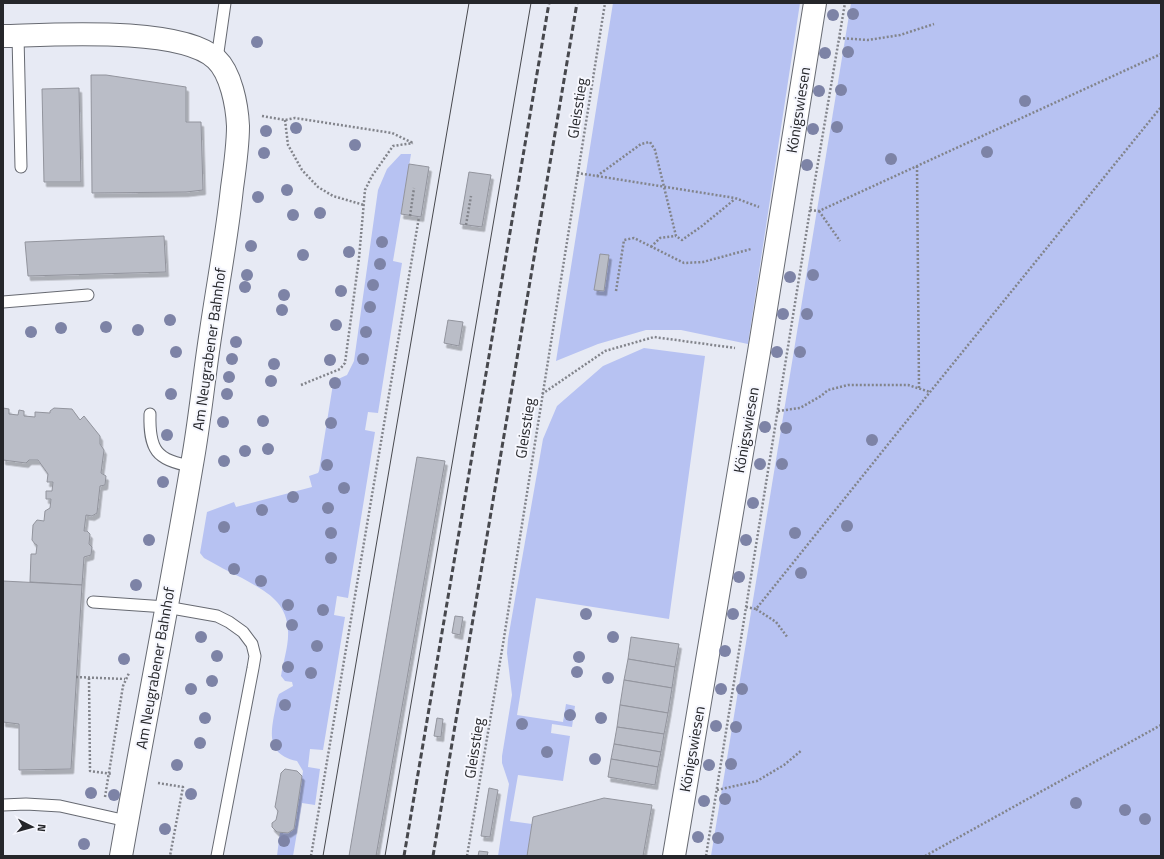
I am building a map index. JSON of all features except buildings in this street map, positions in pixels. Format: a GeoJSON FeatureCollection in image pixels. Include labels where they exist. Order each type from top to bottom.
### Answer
{"type":"FeatureCollection","features":[{"type":"Feature","properties":{"kind":"street","name":"Königswiesen"},"geometry":{"type":"LineString","coordinates":[[674,856],[759,352],[815,3]]}},
{"type":"Feature","properties":{"kind":"street","name":"Am Neugrabener Bahnhof"},"geometry":{"type":"LineString","coordinates":[[10,36],[119,35],[179,42],[202,49],[217,59],[230,80],[236,106],[238,127],[228,222],[209,341],[192,466],[121,856]]}},
{"type":"Feature","properties":{"kind":"lane"},"geometry":{"type":"LineString","coordinates":[[217,59],[225,3]]}},
{"type":"Feature","properties":{"kind":"lane"},"geometry":{"type":"LineString","coordinates":[[10,36],[21,167]]}},
{"type":"Feature","properties":{"kind":"lane"},"geometry":{"type":"LineString","coordinates":[[3,302],[88,296]]}},
{"type":"Feature","properties":{"kind":"lane"},"geometry":{"type":"LineString","coordinates":[[150,414],[150,432],[156,451],[168,461],[192,466]]}},
{"type":"Feature","properties":{"kind":"lane"},"geometry":{"type":"LineString","coordinates":[[93,602],[166,607],[217,616],[243,632],[252,644],[255,656],[217,856]]}},
{"type":"Feature","properties":{"kind":"lane"},"geometry":{"type":"LineString","coordinates":[[3,805],[26,804],[60,806],[127,821]]}},
{"type":"Feature","properties":{"kind":"path","name":"Gleisstieg"},"geometry":{"type":"LineString","coordinates":[[467,856],[504,636],[605,3]]}},
{"type":"Feature","properties":{"kind":"path"},"geometry":{"type":"LineString","coordinates":[[706,856],[810,210],[845,3]]}},
{"type":"Feature","properties":{"kind":"path"},"geometry":{"type":"LineString","coordinates":[[839,38],[868,40],[900,35],[934,24]]}},
{"type":"Feature","properties":{"kind":"path"},"geometry":{"type":"LineString","coordinates":[[803,211],[819,211],[1161,54]]}},
{"type":"Feature","properties":{"kind":"path"},"geometry":{"type":"LineString","coordinates":[[756,609],[1161,107]]}},
{"type":"Feature","properties":{"kind":"path"},"geometry":{"type":"LineString","coordinates":[[301,385],[340,368],[345,363],[359,258],[364,205],[365,190],[372,176],[393,146],[413,143],[392,133],[295,118],[285,120],[288,145],[302,170],[318,186],[333,196],[364,205]]}},
{"type":"Feature","properties":{"kind":"path"},"geometry":{"type":"LineString","coordinates":[[597,176],[641,144],[650,142],[655,150],[676,236]]}},
{"type":"Feature","properties":{"kind":"path"},"geometry":{"type":"LineString","coordinates":[[917,166],[919,388]]}},
{"type":"Feature","properties":{"kind":"path"},"geometry":{"type":"LineString","coordinates":[[577,173],[735,198],[763,208]]}},
{"type":"Feature","properties":{"kind":"path"},"geometry":{"type":"LineString","coordinates":[[410,216],[414,188]]}},
{"type":"Feature","properties":{"kind":"path"},"geometry":{"type":"LineString","coordinates":[[466,225],[471,196]]}},
{"type":"Feature","properties":{"kind":"path"},"geometry":{"type":"LineString","coordinates":[[651,246],[660,238],[676,236],[682,240],[702,226],[735,198]]}},
{"type":"Feature","properties":{"kind":"path"},"geometry":{"type":"LineString","coordinates":[[819,211],[840,241]]}},
{"type":"Feature","properties":{"kind":"path"},"geometry":{"type":"LineString","coordinates":[[311,856],[418,217]]}},
{"type":"Feature","properties":{"kind":"path"},"geometry":{"type":"LineString","coordinates":[[616,291],[624,240],[634,238],[684,263],[703,262],[777,241]]}},
{"type":"Feature","properties":{"kind":"path"},"geometry":{"type":"LineString","coordinates":[[542,394],[605,351],[654,337],[759,352]]}},
{"type":"Feature","properties":{"kind":"path"},"geometry":{"type":"LineString","coordinates":[[778,411],[800,408],[822,396],[828,390],[848,385],[908,385],[930,392]]}},
{"type":"Feature","properties":{"kind":"path"},"geometry":{"type":"LineString","coordinates":[[746,607],[756,609],[776,622],[788,638]]}},
{"type":"Feature","properties":{"kind":"path"},"geometry":{"type":"LineString","coordinates":[[76,677],[125,679]]}},
{"type":"Feature","properties":{"kind":"path"},"geometry":{"type":"LineString","coordinates":[[89,678],[90,771],[108,774]]}},
{"type":"Feature","properties":{"kind":"path"},"geometry":{"type":"LineString","coordinates":[[925,856],[1161,725]]}},
{"type":"Feature","properties":{"kind":"path"},"geometry":{"type":"LineString","coordinates":[[717,790],[757,781],[784,765],[802,750]]}},
{"type":"Feature","properties":{"kind":"path"},"geometry":{"type":"LineString","coordinates":[[155,782],[183,787],[170,856]]}},
{"type":"Feature","properties":{"kind":"shaded area"},"geometry":{"type":"Polygon","coordinates":[[[613,3],[800,3],[748,344],[681,330],[646,330],[598,344],[556,361],[613,3]]]}},
{"type":"Feature","properties":{"kind":"shaded area"},"geometry":{"type":"Polygon","coordinates":[[[851,3],[1161,3],[1161,856],[711,856],[851,3]]]}},
{"type":"Feature","properties":{"kind":"shaded area"},"geometry":{"type":"Polygon","coordinates":[[[401,154],[411,154],[393,261],[402,263],[378,413],[368,412],[365,430],[375,432],[348,598],[337,596],[334,615],[345,617],[323,750],[310,749],[308,767],[320,769],[315,805],[302,803],[293,856],[277,856],[280,832],[288,833],[294,829],[303,771],[297,761],[278,752],[272,737],[273,719],[279,694],[293,686],[292,682],[285,681],[281,676],[288,642],[287,621],[284,612],[273,598],[242,578],[204,558],[200,553],[207,512],[234,502],[236,507],[312,487],[309,476],[318,473],[319,471],[333,384],[336,380],[347,375],[354,361],[378,190],[387,169],[401,154]]]}},
{"type":"Feature","properties":{"kind":"shaded area"},"geometry":{"type":"Polygon","coordinates":[[[644,348],[705,356],[669,619],[536,598],[517,715],[563,722],[566,704],[575,706],[572,727],[552,724],[551,733],[570,736],[563,781],[518,775],[510,821],[532,824],[527,856],[498,856],[509,784],[502,763],[512,695],[507,653],[508,639],[543,439],[557,406],[603,366],[644,348]]]}},
{"type":"Feature","properties":{"kind":"tram line"},"geometry":{"type":"LineString","coordinates":[[323,856],[469,3]]}},
{"type":"Feature","properties":{"kind":"tram line"},"geometry":{"type":"LineString","coordinates":[[385,856],[531,3]]}},
{"type":"Feature","properties":{"kind":"railway"},"geometry":{"type":"LineString","coordinates":[[404,856],[549,3]]}},
{"type":"Feature","properties":{"kind":"railway"},"geometry":{"type":"LineString","coordinates":[[433,856],[577,3]]}}]}
